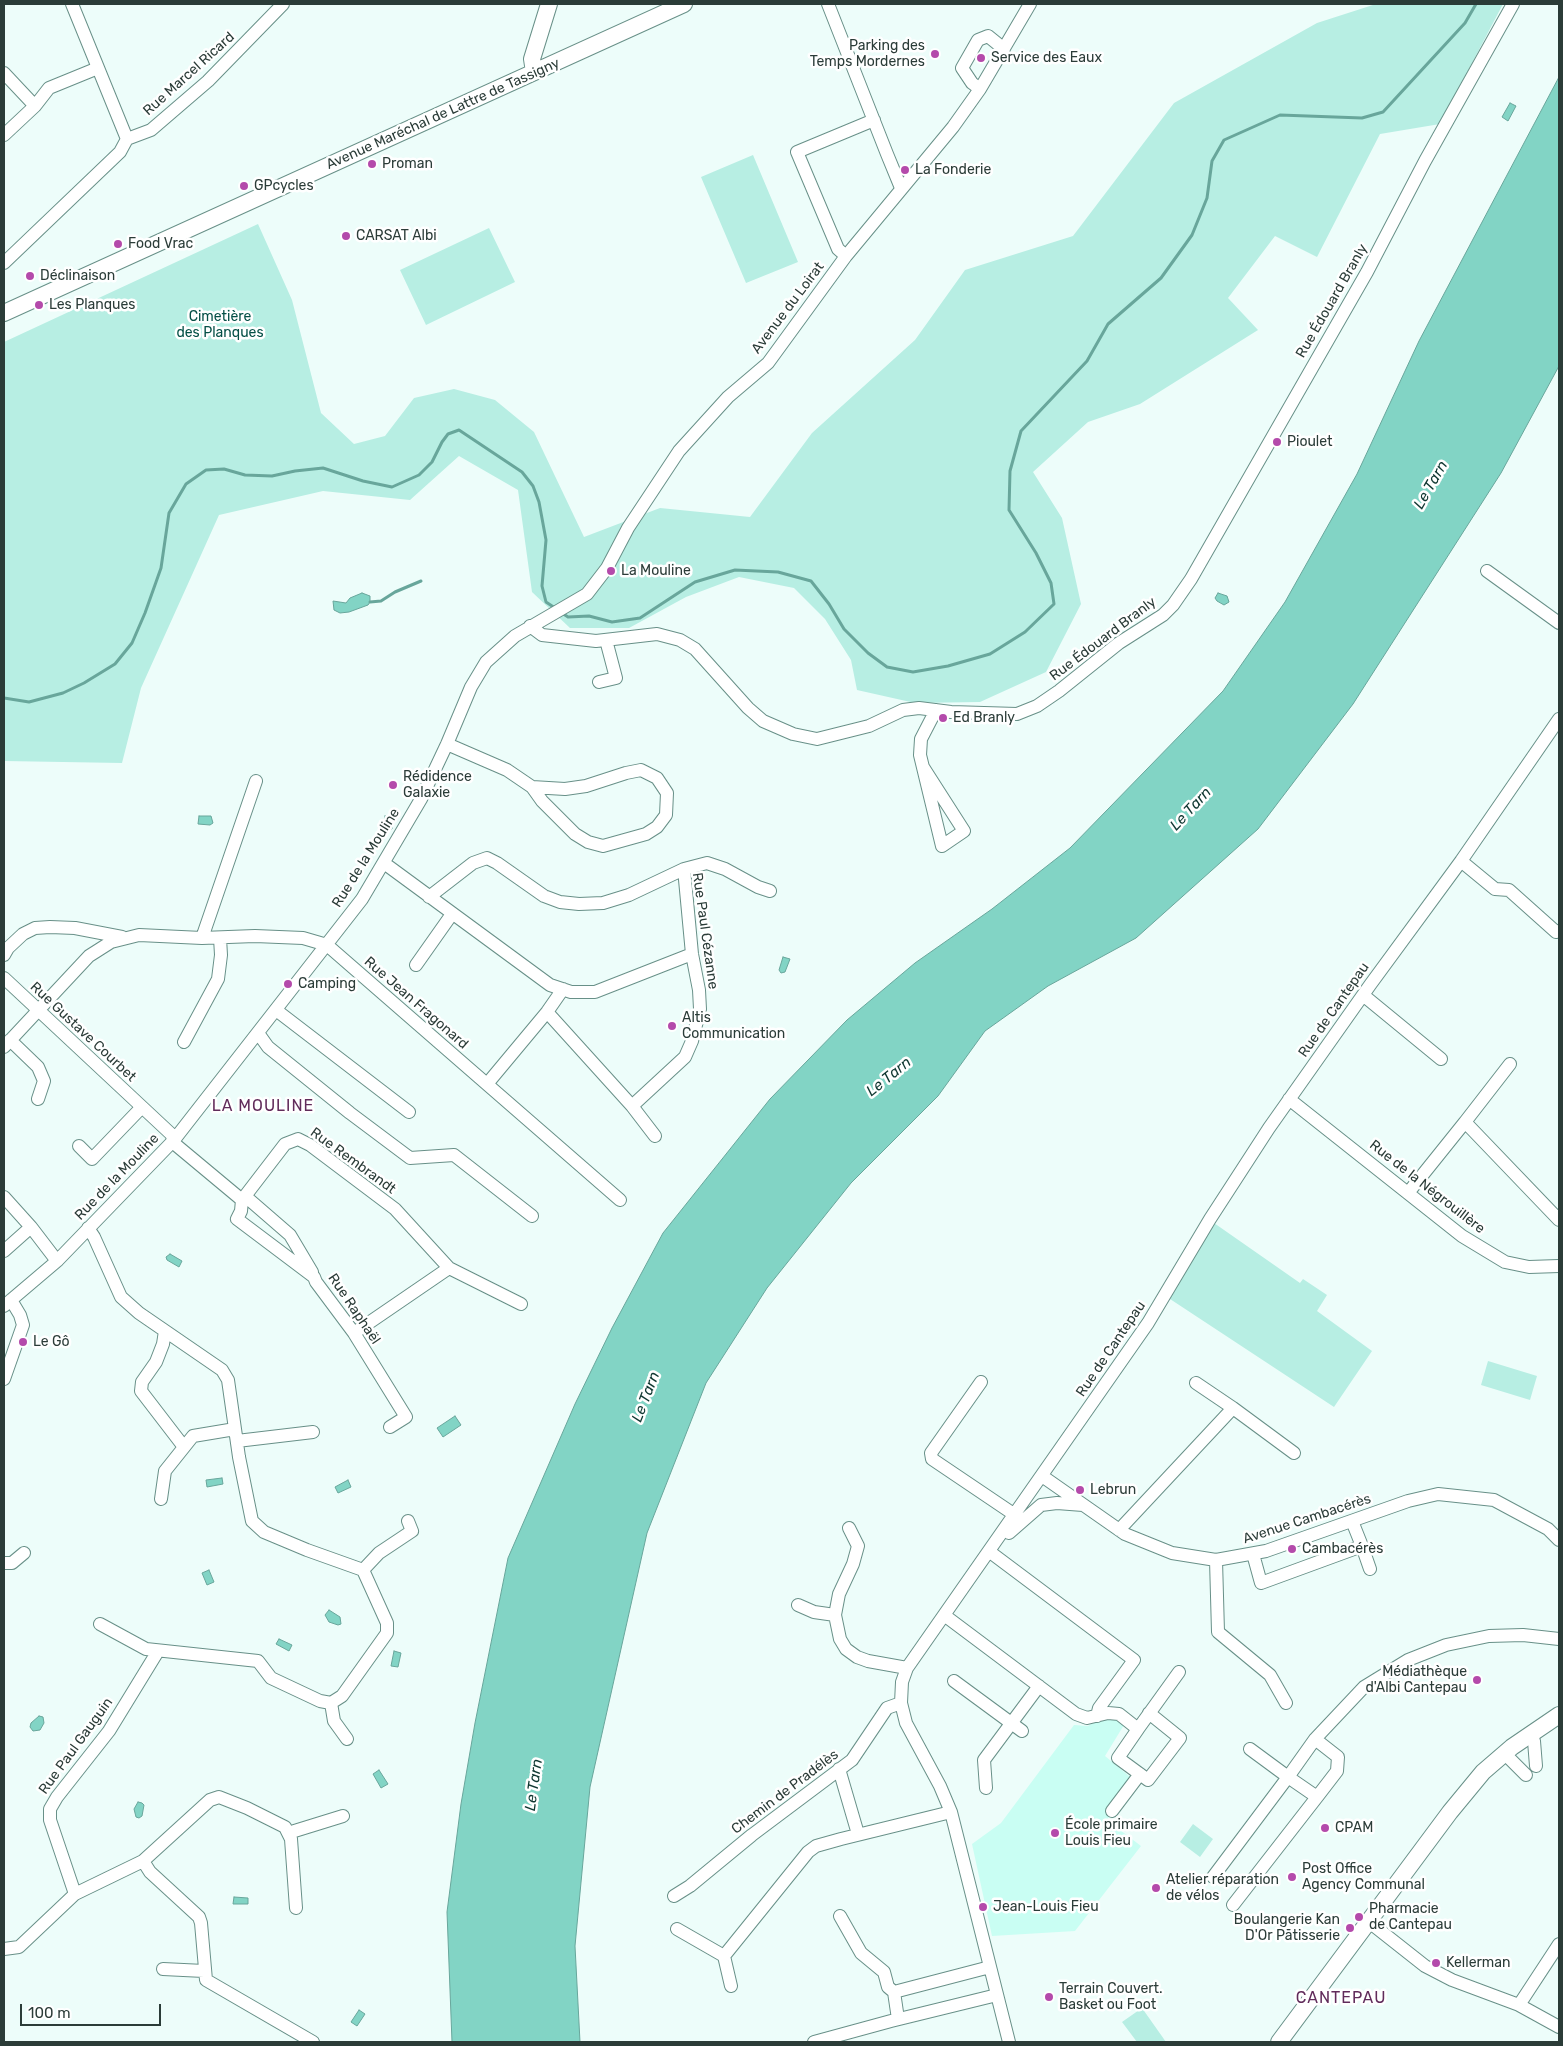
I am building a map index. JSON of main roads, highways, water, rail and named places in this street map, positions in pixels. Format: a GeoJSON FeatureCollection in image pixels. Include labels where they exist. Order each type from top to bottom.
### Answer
{"type":"FeatureCollection","features":[{"type":"Feature","properties":{"kind":"main road"},"geometry":{"type":"LineString","coordinates":[[534,72],[532,59],[549,4]]}},
{"type":"Feature","properties":{"kind":"main road","name":"Avenue Maréchal de Lattre de Tassigny"},"geometry":{"type":"LineString","coordinates":[[6,311],[684,4]]}},
{"type":"Feature","properties":{"kind":"main road"},"geometry":{"type":"LineString","coordinates":[[1289,2042],[1450,1812],[1484,1772],[1512,1747],[1559,1714]]}},
{"type":"Feature","properties":{"kind":"main road"},"geometry":{"type":"LineString","coordinates":[[1278,2042],[1491,1776],[1510,1759],[1559,1724]]}},
{"type":"Feature","properties":{"kind":"water","name":"Le Tarn"},"geometry":{"type":"Polygon","coordinates":[[[1559,77],[1559,366],[1501,473],[1353,704],[1258,829],[1136,938],[1048,986],[985,1031],[938,1096],[851,1183],[767,1288],[706,1383],[647,1533],[590,1787],[575,1946],[580,2042],[452,2042],[447,1912],[461,1804],[508,1558],[575,1404],[612,1328],[663,1233],[770,1099],[847,1020],[915,963],[992,909],[1070,848],[1223,691],[1285,602],[1357,474],[1419,341],[1559,77]]]}},
{"type":"Feature","properties":{"kind":"water"},"geometry":{"type":"Polygon","coordinates":[[[1510,103],[1516,106],[1508,121],[1502,117],[1510,103]]]}},
{"type":"Feature","properties":{"kind":"water"},"geometry":{"type":"Polygon","coordinates":[[[362,593],[370,596],[368,605],[349,612],[340,613],[334,610],[333,601],[346,603],[350,598],[362,593]]]}},
{"type":"Feature","properties":{"kind":"water"},"geometry":{"type":"Polygon","coordinates":[[[1218,593],[1227,596],[1229,602],[1224,605],[1217,601],[1215,598],[1218,593]]]}},
{"type":"Feature","properties":{"kind":"water"},"geometry":{"type":"Polygon","coordinates":[[[199,816],[211,816],[213,823],[210,825],[198,824],[199,816]]]}},
{"type":"Feature","properties":{"kind":"water"},"geometry":{"type":"Polygon","coordinates":[[[385,816],[393,818],[392,829],[384,828],[385,816]]]}},
{"type":"Feature","properties":{"kind":"water"},"geometry":{"type":"Polygon","coordinates":[[[783,957],[790,959],[785,972],[781,973],[779,970],[783,957]]]}},
{"type":"Feature","properties":{"kind":"water"},"geometry":{"type":"Polygon","coordinates":[[[170,1254],[182,1261],[179,1267],[167,1260],[166,1257],[170,1254]]]}},
{"type":"Feature","properties":{"kind":"water"},"geometry":{"type":"Polygon","coordinates":[[[455,1416],[461,1425],[443,1437],[437,1428],[455,1416]]]}},
{"type":"Feature","properties":{"kind":"water"},"geometry":{"type":"Polygon","coordinates":[[[222,1478],[223,1484],[207,1487],[206,1480],[222,1478]]]}},
{"type":"Feature","properties":{"kind":"water"},"geometry":{"type":"Polygon","coordinates":[[[348,1480],[351,1487],[338,1493],[335,1487],[348,1480]]]}},
{"type":"Feature","properties":{"kind":"water"},"geometry":{"type":"Polygon","coordinates":[[[209,1570],[214,1582],[207,1585],[202,1573],[209,1570]]]}},
{"type":"Feature","properties":{"kind":"water"},"geometry":{"type":"Polygon","coordinates":[[[329,1610],[340,1617],[341,1624],[329,1622],[325,1615],[329,1610]]]}},
{"type":"Feature","properties":{"kind":"water"},"geometry":{"type":"Polygon","coordinates":[[[279,1639],[292,1645],[289,1651],[276,1644],[279,1639]]]}},
{"type":"Feature","properties":{"kind":"water"},"geometry":{"type":"Polygon","coordinates":[[[394,1651],[401,1653],[398,1667],[391,1666],[394,1651]]]}},
{"type":"Feature","properties":{"kind":"water"},"geometry":{"type":"Polygon","coordinates":[[[39,1716],[43,1717],[44,1723],[40,1730],[33,1731],[30,1727],[31,1723],[39,1716]]]}},
{"type":"Feature","properties":{"kind":"water"},"geometry":{"type":"Polygon","coordinates":[[[379,1770],[388,1784],[381,1788],[373,1774],[379,1770]]]}},
{"type":"Feature","properties":{"kind":"water"},"geometry":{"type":"Polygon","coordinates":[[[138,1802],[144,1805],[142,1816],[139,1818],[136,1817],[134,1809],[138,1802]]]}},
{"type":"Feature","properties":{"kind":"water"},"geometry":{"type":"Polygon","coordinates":[[[234,1897],[248,1898],[248,1904],[233,1904],[234,1897]]]}},
{"type":"Feature","properties":{"kind":"water"},"geometry":{"type":"Polygon","coordinates":[[[359,2010],[365,2014],[357,2026],[351,2022],[359,2010]]]}},
{"type":"Feature","properties":{"kind":"waterway"},"geometry":{"type":"LineString","coordinates":[[562,613],[568,617],[589,616],[612,622],[640,618],[695,582],[735,570],[778,572],[811,581],[829,604],[844,629],[868,653],[887,667],[913,672],[948,666],[990,654],[1025,632],[1054,604],[1051,583],[1036,553],[1009,510],[1010,471],[1021,431],[1087,361],[1108,324],[1161,278],[1192,235],[1207,198],[1212,161],[1224,140],[1280,115],[1362,118],[1383,112],[1465,23],[1476,4]]}},
{"type":"Feature","properties":{"kind":"waterway"},"geometry":{"type":"LineString","coordinates":[[4,698],[29,702],[63,693],[115,664],[132,643],[145,613],[161,568],[169,513],[186,484],[206,470],[224,469],[245,475],[272,476],[323,468],[363,481],[392,487],[419,475],[432,462],[448,434],[459,430],[522,472],[533,486],[539,502],[546,540],[542,586],[546,602],[555,608]]}},
{"type":"Feature","properties":{"kind":"waterway"},"geometry":{"type":"LineString","coordinates":[[370,602],[381,601],[395,592],[421,581]]}},
{"type":"Feature","properties":{"kind":"place","name":"Parking des Temps Mordernes"},"geometry":{"type":"Point","coordinates":[935,54]}},
{"type":"Feature","properties":{"kind":"place","name":"Service des Eaux"},"geometry":{"type":"Point","coordinates":[981,58]}},
{"type":"Feature","properties":{"kind":"place","name":"Proman"},"geometry":{"type":"Point","coordinates":[372,164]}},
{"type":"Feature","properties":{"kind":"place","name":"La Fonderie"},"geometry":{"type":"Point","coordinates":[905,170]}},
{"type":"Feature","properties":{"kind":"place","name":"GPcycles"},"geometry":{"type":"Point","coordinates":[244,186]}},
{"type":"Feature","properties":{"kind":"place","name":"CARSAT Albi"},"geometry":{"type":"Point","coordinates":[346,236]}},
{"type":"Feature","properties":{"kind":"place","name":"Food Vrac"},"geometry":{"type":"Point","coordinates":[118,244]}},
{"type":"Feature","properties":{"kind":"place","name":"Déclinaison"},"geometry":{"type":"Point","coordinates":[30,276]}},
{"type":"Feature","properties":{"kind":"place","name":"Les Planques"},"geometry":{"type":"Point","coordinates":[39,305]}},
{"type":"Feature","properties":{"kind":"place","name":"Pioulet"},"geometry":{"type":"Point","coordinates":[1277,442]}},
{"type":"Feature","properties":{"kind":"place","name":"La Mouline"},"geometry":{"type":"Point","coordinates":[611,571]}},
{"type":"Feature","properties":{"kind":"place","name":"Ed Branly"},"geometry":{"type":"Point","coordinates":[943,718]}},
{"type":"Feature","properties":{"kind":"place","name":"Rédidence Galaxie"},"geometry":{"type":"Point","coordinates":[393,785]}},
{"type":"Feature","properties":{"kind":"place","name":"Camping"},"geometry":{"type":"Point","coordinates":[288,984]}},
{"type":"Feature","properties":{"kind":"place","name":"Altis Communication"},"geometry":{"type":"Point","coordinates":[672,1026]}},
{"type":"Feature","properties":{"kind":"place","name":"Le Gô"},"geometry":{"type":"Point","coordinates":[23,1342]}},
{"type":"Feature","properties":{"kind":"place","name":"Lebrun"},"geometry":{"type":"Point","coordinates":[1080,1490]}},
{"type":"Feature","properties":{"kind":"place","name":"Cambacérès"},"geometry":{"type":"Point","coordinates":[1292,1549]}},
{"type":"Feature","properties":{"kind":"place","name":"Médiathèque d'Albi Cantepau"},"geometry":{"type":"Point","coordinates":[1477,1680]}},
{"type":"Feature","properties":{"kind":"place","name":"CPAM"},"geometry":{"type":"Point","coordinates":[1325,1828]}},
{"type":"Feature","properties":{"kind":"place","name":"École primaire Louis Fieu"},"geometry":{"type":"Point","coordinates":[1055,1833]}},
{"type":"Feature","properties":{"kind":"place","name":"Post Office Agency Communal"},"geometry":{"type":"Point","coordinates":[1292,1877]}},
{"type":"Feature","properties":{"kind":"place","name":"Atelier réparation de vélos"},"geometry":{"type":"Point","coordinates":[1156,1888]}},
{"type":"Feature","properties":{"kind":"place","name":"Jean-Louis Fieu"},"geometry":{"type":"Point","coordinates":[983,1907]}},
{"type":"Feature","properties":{"kind":"place","name":"Pharmacie de Cantepau"},"geometry":{"type":"Point","coordinates":[1359,1917]}},
{"type":"Feature","properties":{"kind":"place","name":"Boulangerie Kan D'Or Pātisserie"},"geometry":{"type":"Point","coordinates":[1350,1928]}},
{"type":"Feature","properties":{"kind":"place","name":"Kellerman"},"geometry":{"type":"Point","coordinates":[1436,1963]}},
{"type":"Feature","properties":{"kind":"place","name":"Terrain Couvert. Basket ou Foot"},"geometry":{"type":"Point","coordinates":[1049,1997]}},
{"type":"Feature","properties":{"kind":"district","name":"LA MOULINE"},"geometry":{"type":"Point","coordinates":[263,1106]}},
{"type":"Feature","properties":{"kind":"district","name":"CANTEPAU"},"geometry":{"type":"Point","coordinates":[1341,1998]}},
{"type":"Feature","properties":{"kind":"park label","name":"Cimetière des Planques"},"geometry":{"type":"Point","coordinates":[220,326]}}]}
